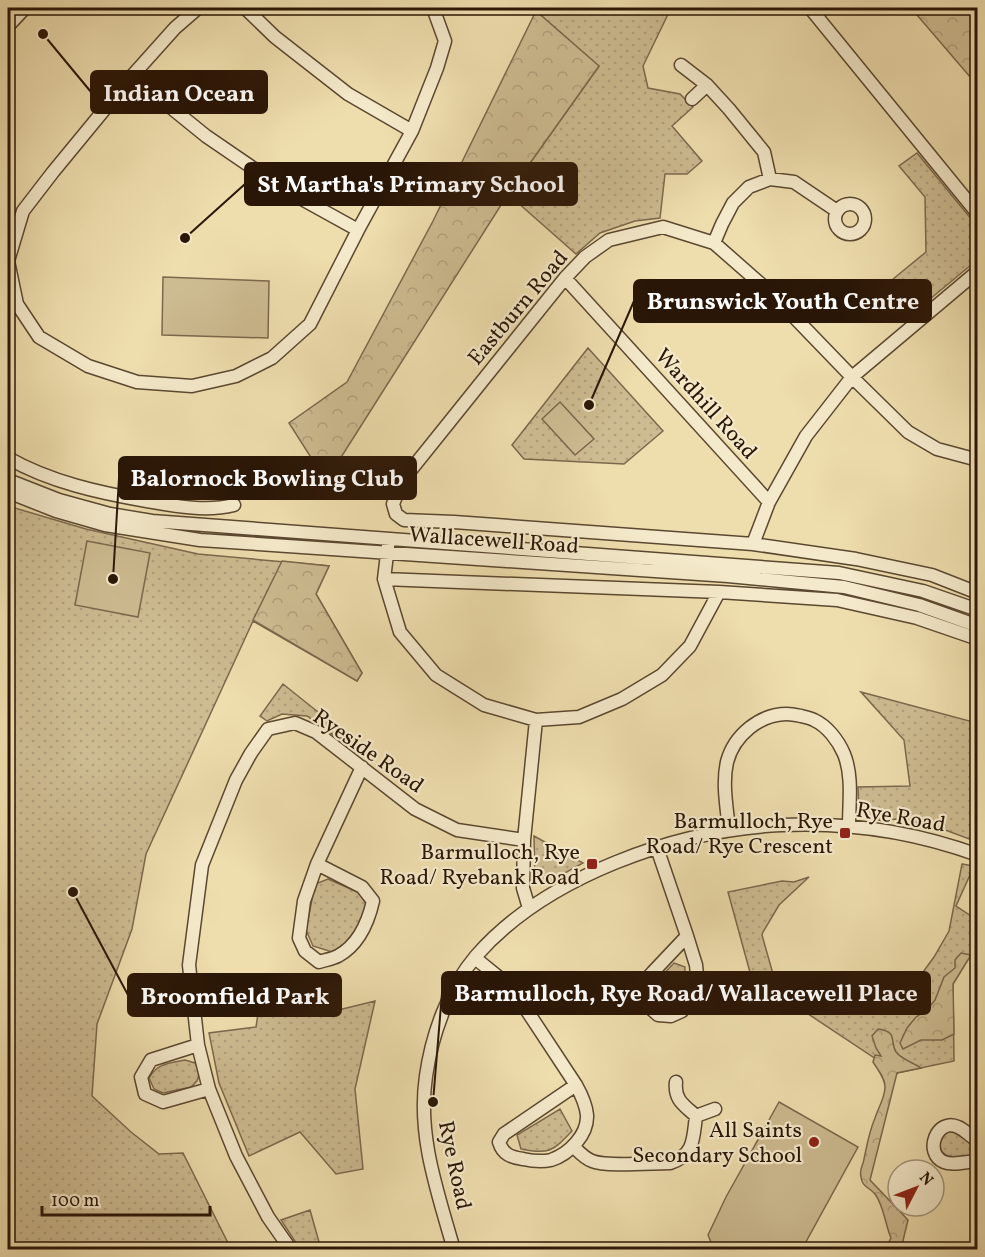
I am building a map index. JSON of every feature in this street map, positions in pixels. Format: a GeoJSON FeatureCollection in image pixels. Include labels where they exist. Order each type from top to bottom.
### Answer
{"type":"FeatureCollection","features":[{"type":"Feature","properties":{"kind":"street"},"geometry":{"type":"LineString","coordinates":[[8,26],[25,8]]}},
{"type":"Feature","properties":{"kind":"street"},"geometry":{"type":"LineString","coordinates":[[198,8],[175,28],[132,75],[23,211],[8,261],[17,304],[39,337],[88,366],[137,382],[192,386],[236,376],[272,358],[310,324],[412,131],[437,68],[445,41],[433,8]]}},
{"type":"Feature","properties":{"kind":"street"},"geometry":{"type":"LineString","coordinates":[[245,8],[275,37],[348,94],[412,131]]}},
{"type":"Feature","properties":{"kind":"street"},"geometry":{"type":"LineString","coordinates":[[810,8],[978,214]]}},
{"type":"Feature","properties":{"kind":"street"},"geometry":{"type":"LineString","coordinates":[[681,65],[707,85],[764,152],[770,179]]}},
{"type":"Feature","properties":{"kind":"street"},"geometry":{"type":"LineString","coordinates":[[132,75],[206,136],[263,176],[358,230]]}},
{"type":"Feature","properties":{"kind":"street"},"geometry":{"type":"LineString","coordinates":[[692,99],[707,85]]}},
{"type":"Feature","properties":{"kind":"street"},"geometry":{"type":"LineString","coordinates":[[714,243],[733,202],[749,187],[770,179],[794,182],[837,211]]}},
{"type":"Feature","properties":{"kind":"street","name":"Eastburn Road"},"geometry":{"type":"LineString","coordinates":[[396,514],[393,504],[402,482],[565,278],[585,257],[609,240],[663,227],[714,243],[771,293],[909,432],[937,449],[978,460]]}},
{"type":"Feature","properties":{"kind":"street"},"geometry":{"type":"LineString","coordinates":[[753,543],[769,502],[806,435],[852,377],[978,271]]}},
{"type":"Feature","properties":{"kind":"street","name":"Wardhill Road"},"geometry":{"type":"LineString","coordinates":[[565,278],[769,502]]}},
{"type":"Feature","properties":{"kind":"street","name":"Wallacewell Road"},"geometry":{"type":"LineString","coordinates":[[234,505],[219,509],[171,506],[116,496],[55,478],[11,460],[8,480],[59,500],[110,514],[152,521],[388,539],[844,587],[919,604],[978,626]]}},
{"type":"Feature","properties":{"kind":"street","name":"Wallacewell Road"},"geometry":{"type":"LineString","coordinates":[[8,492],[56,511],[105,525],[200,540],[387,553],[564,559],[839,573],[923,591],[978,610]]}},
{"type":"Feature","properties":{"kind":"street","name":"Wallacewell Road"},"geometry":{"type":"LineString","coordinates":[[396,514],[404,520],[753,543],[867,561],[932,575],[978,593]]}},
{"type":"Feature","properties":{"kind":"street"},"geometry":{"type":"LineString","coordinates":[[564,559],[566,530]]}},
{"type":"Feature","properties":{"kind":"street"},"geometry":{"type":"LineString","coordinates":[[388,539],[384,579],[400,632],[436,675],[484,705],[536,720],[579,717],[622,699],[662,675],[690,646],[719,592]]}},
{"type":"Feature","properties":{"kind":"street","name":"Wallacewell Road"},"geometry":{"type":"LineString","coordinates":[[384,579],[719,592],[837,600],[917,618],[978,639]]}},
{"type":"Feature","properties":{"kind":"street"},"geometry":{"type":"LineString","coordinates":[[729,830],[724,781],[727,760],[733,747],[742,734],[759,721],[788,713],[813,719],[824,727],[836,740],[844,754],[848,771],[849,826]]}},
{"type":"Feature","properties":{"kind":"street"},"geometry":{"type":"LineString","coordinates":[[530,908],[523,888],[524,840],[536,720]]}},
{"type":"Feature","properties":{"kind":"street","name":"Ryeside Road"},"geometry":{"type":"LineString","coordinates":[[291,1250],[268,1217],[236,1156],[210,1089],[198,1045],[189,965],[202,865],[236,780],[251,753],[268,729],[295,723],[316,732],[415,809],[457,830],[524,840]]}},
{"type":"Feature","properties":{"kind":"street"},"geometry":{"type":"LineString","coordinates":[[316,864],[362,887],[373,901],[369,918],[354,944],[337,957],[319,962],[305,951],[299,938],[304,901],[316,864],[362,766]]}},
{"type":"Feature","properties":{"kind":"street","name":"Rye Road"},"geometry":{"type":"LineString","coordinates":[[454,1250],[428,1153],[424,1126],[426,1076],[438,1027],[459,981],[475,958],[492,940],[530,908],[568,885],[609,865],[657,848],[729,830],[781,825],[849,826],[925,839],[978,855]]}},
{"type":"Feature","properties":{"kind":"street"},"geometry":{"type":"LineString","coordinates":[[657,848],[687,936],[697,975],[682,1011],[670,1016],[658,1015],[647,1005],[643,988],[646,980],[687,936]]}},
{"type":"Feature","properties":{"kind":"street"},"geometry":{"type":"LineString","coordinates":[[475,958],[514,991],[576,1084],[582,1095],[587,1116],[586,1126],[573,1146],[562,1155],[549,1160],[533,1161],[509,1156],[501,1149],[499,1142],[504,1134],[576,1084]]}},
{"type":"Feature","properties":{"kind":"street"},"geometry":{"type":"LineString","coordinates":[[198,1045],[151,1060],[141,1077],[145,1094],[163,1102],[210,1089]]}},
{"type":"Feature","properties":{"kind":"street"},"geometry":{"type":"LineString","coordinates":[[676,1082],[675,1091],[679,1100],[696,1116]]}},
{"type":"Feature","properties":{"kind":"street"},"geometry":{"type":"LineString","coordinates":[[696,1116],[715,1108]]}},
{"type":"Feature","properties":{"kind":"street"},"geometry":{"type":"LineString","coordinates":[[573,1146],[594,1162],[670,1163],[686,1155],[691,1147],[696,1116]]}},
{"type":"Feature","properties":{"kind":"street"},"geometry":{"type":"LineString","coordinates":[[978,1141],[957,1126],[947,1126],[935,1135],[933,1145],[936,1155],[943,1162],[978,1161]]}},
{"type":"Feature","properties":{"kind":"green space"},"geometry":{"type":"Polygon","coordinates":[[[539,8],[671,8],[643,66],[648,88],[680,94],[693,107],[672,126],[702,161],[687,174],[665,174],[660,218],[635,221],[600,233],[576,254],[508,194],[599,66],[536,11],[539,8]]]}},
{"type":"Feature","properties":{"kind":"green space"},"geometry":{"type":"Polygon","coordinates":[[[911,8],[971,8],[977,19],[977,85],[911,8]]]}},
{"type":"Feature","properties":{"kind":"green space"},"geometry":{"type":"Polygon","coordinates":[[[536,11],[599,66],[508,194],[326,481],[289,423],[347,382],[433,221],[536,11]]]}},
{"type":"Feature","properties":{"kind":"green space"},"geometry":{"type":"Polygon","coordinates":[[[917,153],[977,226],[977,260],[918,309],[893,279],[926,252],[925,197],[899,166],[917,153]]]}},
{"type":"Feature","properties":{"kind":"green space"},"geometry":{"type":"Polygon","coordinates":[[[163,277],[269,281],[268,338],[162,335],[163,277]]]}},
{"type":"Feature","properties":{"kind":"green space"},"geometry":{"type":"Polygon","coordinates":[[[588,348],[663,431],[624,464],[524,459],[512,445],[588,348]]]}},
{"type":"Feature","properties":{"kind":"green space"},"geometry":{"type":"Polygon","coordinates":[[[560,402],[594,439],[575,455],[542,419],[560,402]]]}},
{"type":"Feature","properties":{"kind":"green space"},"geometry":{"type":"Polygon","coordinates":[[[8,506],[86,529],[198,554],[329,566],[316,594],[362,673],[357,681],[253,621],[146,854],[132,929],[97,1024],[92,1096],[159,1154],[183,1153],[231,1249],[8,1249],[8,506]]]}},
{"type":"Feature","properties":{"kind":"green space"},"geometry":{"type":"Polygon","coordinates":[[[87,541],[150,553],[138,617],[75,605],[87,541]]]}},
{"type":"Feature","properties":{"kind":"green space"},"geometry":{"type":"Polygon","coordinates":[[[282,561],[329,566],[316,594],[362,673],[357,681],[253,620],[282,561]]]}},
{"type":"Feature","properties":{"kind":"green space"},"geometry":{"type":"Polygon","coordinates":[[[283,684],[343,732],[338,738],[307,716],[282,714],[267,721],[260,716],[283,684]]]}},
{"type":"Feature","properties":{"kind":"green space"},"geometry":{"type":"Polygon","coordinates":[[[861,692],[977,723],[977,842],[932,825],[896,819],[884,821],[867,818],[859,810],[858,787],[910,786],[904,740],[861,692]]]}},
{"type":"Feature","properties":{"kind":"green space"},"geometry":{"type":"Polygon","coordinates":[[[534,836],[583,863],[545,884],[535,878],[534,836]]]}},
{"type":"Feature","properties":{"kind":"green space"},"geometry":{"type":"Polygon","coordinates":[[[962,864],[974,866],[956,906],[977,920],[978,943],[953,984],[954,1061],[897,1073],[751,976],[728,892],[782,881],[794,882],[809,877],[779,905],[763,932],[773,974],[804,996],[807,986],[899,1005],[934,957],[949,931],[962,864]]]}},
{"type":"Feature","properties":{"kind":"green space"},"geometry":{"type":"Polygon","coordinates":[[[328,879],[360,893],[366,904],[366,916],[346,943],[332,952],[313,946],[306,930],[315,884],[328,879]]]}},
{"type":"Feature","properties":{"kind":"green space"},"geometry":{"type":"Polygon","coordinates":[[[961,953],[971,955],[953,984],[954,1034],[942,1040],[921,1040],[903,1049],[900,1043],[907,1028],[935,1000],[944,977],[955,968],[955,960],[961,953]]]}},
{"type":"Feature","properties":{"kind":"green space"},"geometry":{"type":"Polygon","coordinates":[[[674,963],[685,967],[684,990],[681,1001],[670,1006],[659,1003],[654,992],[657,981],[674,963]]]}},
{"type":"Feature","properties":{"kind":"green space"},"geometry":{"type":"Polygon","coordinates":[[[260,1000],[314,1016],[375,1001],[355,1089],[363,1169],[336,1174],[300,1132],[249,1156],[219,1083],[209,1033],[256,1027],[260,1000]]]}},
{"type":"Feature","properties":{"kind":"green space"},"geometry":{"type":"Polygon","coordinates":[[[878,1029],[889,1032],[896,1052],[921,1068],[897,1073],[870,1180],[886,1197],[886,1218],[906,1218],[908,1220],[901,1249],[885,1249],[891,1238],[878,1199],[863,1183],[861,1174],[870,1133],[885,1091],[884,1080],[873,1062],[875,1055],[881,1056],[872,1036],[878,1029]]]}},
{"type":"Feature","properties":{"kind":"green space"},"geometry":{"type":"Polygon","coordinates":[[[185,1060],[195,1063],[200,1071],[197,1081],[191,1087],[163,1093],[154,1089],[149,1078],[156,1069],[164,1064],[185,1060]]]}},
{"type":"Feature","properties":{"kind":"green space"},"geometry":{"type":"Polygon","coordinates":[[[779,1102],[858,1147],[802,1249],[714,1249],[708,1235],[726,1197],[779,1102]]]}},
{"type":"Feature","properties":{"kind":"green space"},"geometry":{"type":"Polygon","coordinates":[[[560,1109],[572,1131],[566,1138],[550,1150],[538,1152],[521,1149],[517,1135],[560,1109]]]}},
{"type":"Feature","properties":{"kind":"green space"},"geometry":{"type":"Polygon","coordinates":[[[948,1131],[957,1131],[977,1146],[977,1157],[954,1158],[944,1154],[940,1141],[948,1131]]]}},
{"type":"Feature","properties":{"kind":"green space"},"geometry":{"type":"Polygon","coordinates":[[[310,1210],[321,1249],[300,1249],[281,1220],[310,1210]]]}},
{"type":"Feature","properties":{"kind":"place","name":"Indian Ocean"},"geometry":{"type":"Point","coordinates":[43,34]}},
{"type":"Feature","properties":{"kind":"place","name":"St Martha's Primary School"},"geometry":{"type":"Point","coordinates":[185,238]}},
{"type":"Feature","properties":{"kind":"place","name":"Brunswick Youth Centre"},"geometry":{"type":"Point","coordinates":[589,405]}},
{"type":"Feature","properties":{"kind":"place","name":"Balornock Bowling Club"},"geometry":{"type":"Point","coordinates":[113,579]}},
{"type":"Feature","properties":{"kind":"place","name":"Barmulloch, Rye Road/ Rye Crescent"},"geometry":{"type":"Point","coordinates":[845,833]}},
{"type":"Feature","properties":{"kind":"place","name":"Barmulloch, Rye Road/ Ryebank Road"},"geometry":{"type":"Point","coordinates":[592,864]}},
{"type":"Feature","properties":{"kind":"place","name":"Broomfield Park"},"geometry":{"type":"Point","coordinates":[73,892]}},
{"type":"Feature","properties":{"kind":"place","name":"Barmulloch, Rye Road/ Wallacewell Place"},"geometry":{"type":"Point","coordinates":[433,1102]}},
{"type":"Feature","properties":{"kind":"place","name":"All Saints Secondary School"},"geometry":{"type":"Point","coordinates":[814,1142]}}]}
